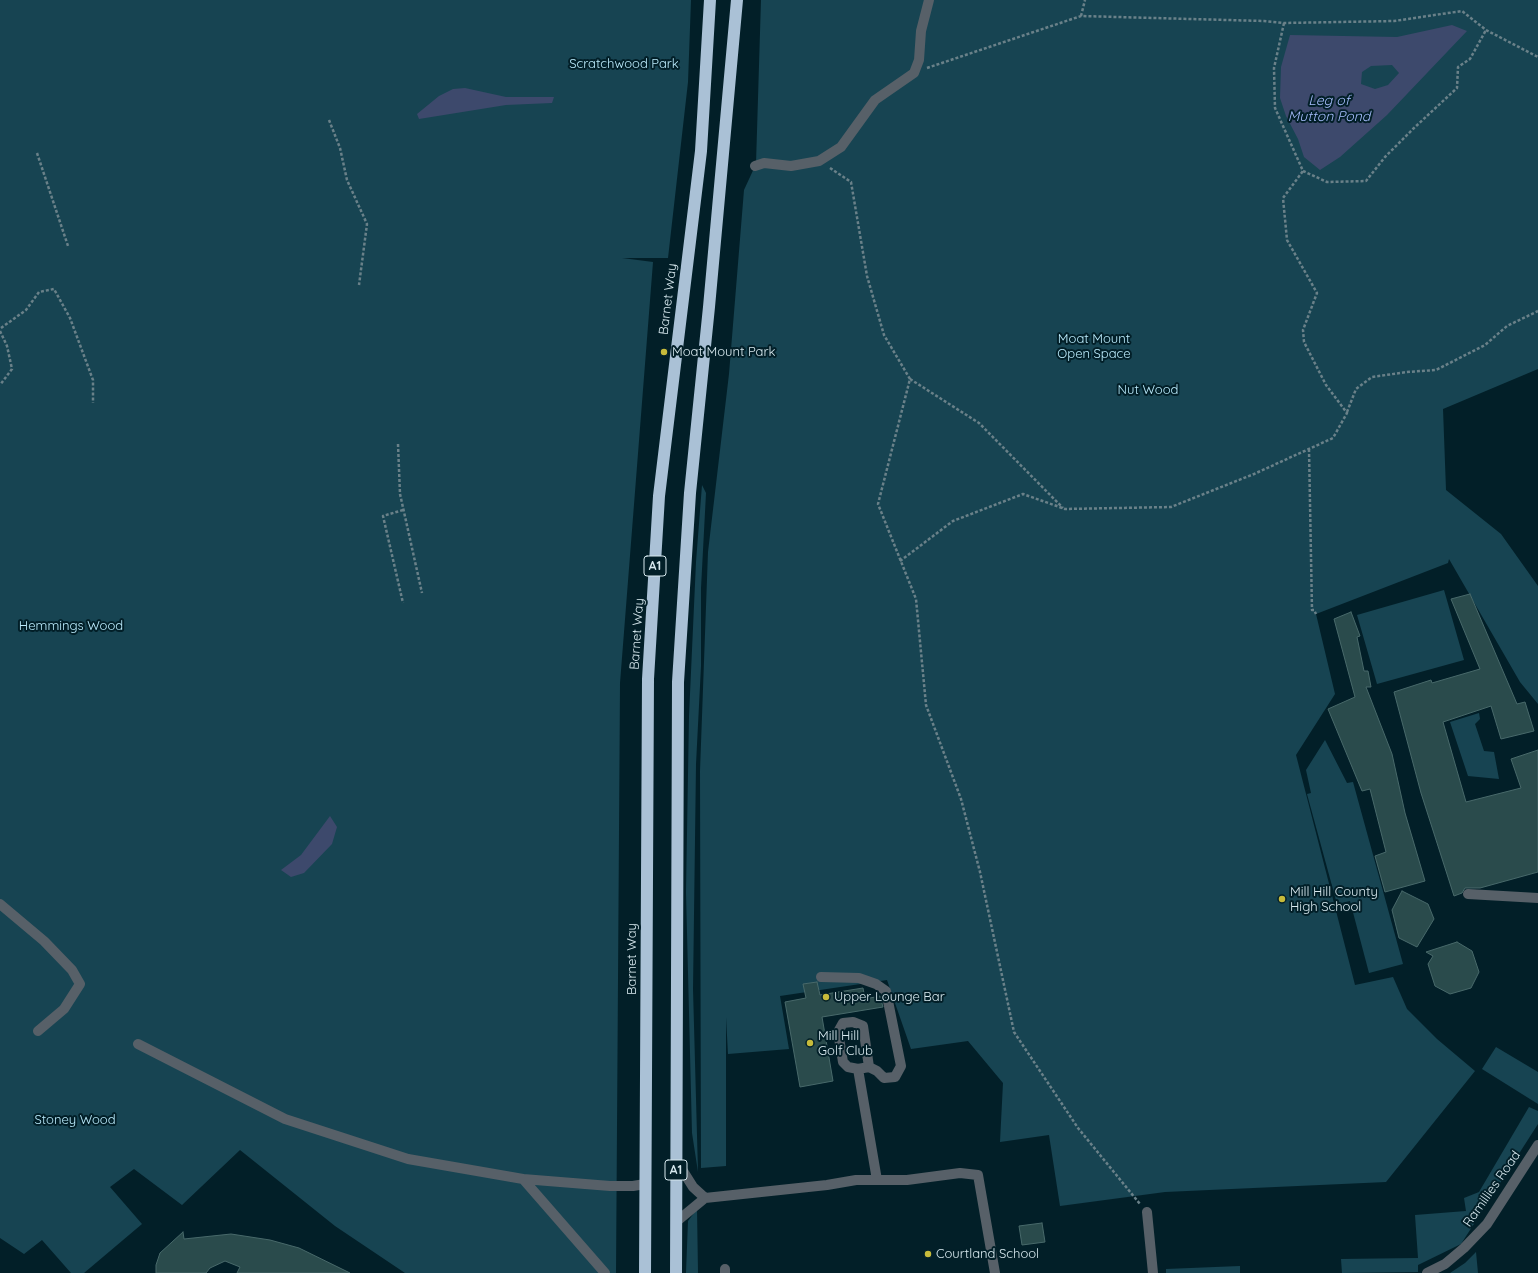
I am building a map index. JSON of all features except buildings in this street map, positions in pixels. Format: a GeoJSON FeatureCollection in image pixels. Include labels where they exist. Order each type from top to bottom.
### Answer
{"type":"FeatureCollection","features":[{"type":"Feature","properties":{"kind":"highway","name":"Barnet Way"},"geometry":{"type":"LineString","coordinates":[[645,1273],[648,679],[659,496],[701,151],[710,0]]}},
{"type":"Feature","properties":{"kind":"highway","name":"A1"},"geometry":{"type":"LineString","coordinates":[[676,1273],[678,682],[690,493],[709,307],[737,0]]}},
{"type":"Feature","properties":{"kind":"street"},"geometry":{"type":"LineString","coordinates":[[755,166],[764,163],[791,166],[819,161],[841,147],[875,100],[914,73],[919,60],[921,31],[929,0]]}},
{"type":"Feature","properties":{"kind":"street"},"geometry":{"type":"LineString","coordinates":[[1468,894],[1538,898]]}},
{"type":"Feature","properties":{"kind":"street"},"geometry":{"type":"LineString","coordinates":[[0,904],[44,941],[72,970],[80,984],[64,1009],[38,1031]]}},
{"type":"Feature","properties":{"kind":"street"},"geometry":{"type":"LineString","coordinates":[[821,977],[859,978],[876,984],[886,991],[901,1066],[895,1078],[884,1078],[877,1071],[869,1067],[858,1069],[848,1067],[843,1062],[838,1032],[843,1023],[853,1022],[863,1026],[869,1067]]}},
{"type":"Feature","properties":{"kind":"street"},"geometry":{"type":"LineString","coordinates":[[138,1044],[286,1119],[408,1159],[523,1179],[610,1186],[633,1186],[645,1184]]}},
{"type":"Feature","properties":{"kind":"street"},"geometry":{"type":"LineString","coordinates":[[858,1069],[877,1180]]}},
{"type":"Feature","properties":{"kind":"street","name":"Ramillies Road"},"geometry":{"type":"LineString","coordinates":[[1427,1273],[1445,1264],[1464,1248],[1487,1224],[1538,1145]]}},
{"type":"Feature","properties":{"kind":"street"},"geometry":{"type":"LineString","coordinates":[[676,1160],[693,1187],[705,1198]]}},
{"type":"Feature","properties":{"kind":"street"},"geometry":{"type":"LineString","coordinates":[[676,1222],[705,1198],[827,1185],[856,1180],[907,1180],[960,1173],[978,1175],[995,1273]]}},
{"type":"Feature","properties":{"kind":"street"},"geometry":{"type":"LineString","coordinates":[[523,1179],[605,1273]]}},
{"type":"Feature","properties":{"kind":"street"},"geometry":{"type":"LineString","coordinates":[[1147,1212],[1153,1273]]}},
{"type":"Feature","properties":{"kind":"path"},"geometry":{"type":"LineString","coordinates":[[1081,16],[1085,0]]}},
{"type":"Feature","properties":{"kind":"path"},"geometry":{"type":"LineString","coordinates":[[914,73],[1081,16],[1264,21],[1284,23],[1394,21],[1462,11],[1486,30],[1538,57]]}},
{"type":"Feature","properties":{"kind":"path"},"geometry":{"type":"LineString","coordinates":[[1284,23],[1274,68],[1275,108],[1304,171],[1327,182],[1366,181],[1385,157],[1457,88],[1458,67],[1470,59],[1486,30]]}},
{"type":"Feature","properties":{"kind":"path"},"geometry":{"type":"LineString","coordinates":[[329,120],[340,148],[347,180],[367,224],[359,285]]}},
{"type":"Feature","properties":{"kind":"path"},"geometry":{"type":"LineString","coordinates":[[37,153],[68,246]]}},
{"type":"Feature","properties":{"kind":"path"},"geometry":{"type":"LineString","coordinates":[[819,161],[851,182],[867,276],[884,335],[910,379],[979,423],[1065,509]]}},
{"type":"Feature","properties":{"kind":"path"},"geometry":{"type":"LineString","coordinates":[[1304,171],[1283,198],[1287,240],[1317,293],[1303,330],[1304,342],[1326,385],[1347,413]]}},
{"type":"Feature","properties":{"kind":"path"},"geometry":{"type":"LineString","coordinates":[[0,385],[12,369],[7,346],[0,330],[26,310],[39,292],[54,289],[70,318],[93,380],[93,403]]}},
{"type":"Feature","properties":{"kind":"path"},"geometry":{"type":"LineString","coordinates":[[900,561],[953,521],[1023,494],[1065,509],[1171,507],[1254,474],[1333,438],[1347,413],[1356,389],[1372,378],[1407,372],[1436,370],[1485,345],[1506,326],[1538,310]]}},
{"type":"Feature","properties":{"kind":"path"},"geometry":{"type":"LineString","coordinates":[[910,379],[878,504],[916,599],[926,705],[961,799],[980,872],[1014,1032],[1078,1128],[1147,1212]]}},
{"type":"Feature","properties":{"kind":"path"},"geometry":{"type":"LineString","coordinates":[[398,444],[400,494],[422,593]]}},
{"type":"Feature","properties":{"kind":"path"},"geometry":{"type":"LineString","coordinates":[[1309,449],[1312,610],[1314,610],[1316,614]]}},
{"type":"Feature","properties":{"kind":"path"},"geometry":{"type":"LineString","coordinates":[[403,510],[383,516],[403,603]]}},
{"type":"Feature","properties":{"kind":"green space"},"geometry":{"type":"Polygon","coordinates":[[[0,0],[691,0],[688,82],[668,258],[622,258],[653,262],[620,683],[616,1273],[405,1273],[335,1226],[240,1150],[182,1205],[134,1169],[110,1187],[142,1224],[84,1273],[71,1273],[42,1240],[24,1254],[0,1238],[0,0]]]}},
{"type":"Feature","properties":{"kind":"green space","name":"Nut Wood"},"geometry":{"type":"Polygon","coordinates":[[[761,0],[1538,0],[1538,369],[1443,409],[1446,490],[1501,534],[1538,586],[1538,704],[1520,682],[1449,559],[1448,563],[1316,614],[1335,694],[1296,755],[1355,985],[1393,977],[1407,1009],[1437,1039],[1475,1071],[1386,1182],[1165,1192],[1060,1206],[1049,1135],[1000,1142],[1003,1083],[968,1041],[911,1049],[887,980],[780,996],[789,1049],[728,1054],[726,1017],[726,1166],[701,1168],[700,771],[708,552],[729,374],[744,190],[756,164],[761,0]]]}},
{"type":"Feature","properties":{"kind":"green space"},"geometry":{"type":"Polygon","coordinates":[[[702,485],[706,493],[701,588],[701,666],[696,764],[693,989],[698,1172],[692,1133],[686,892],[689,716],[696,562],[702,485]]]}},
{"type":"Feature","properties":{"kind":"green space"},"geometry":{"type":"Polygon","coordinates":[[[1444,590],[1464,660],[1377,684],[1357,615],[1444,590]]]}},
{"type":"Feature","properties":{"kind":"green space"},"geometry":{"type":"Polygon","coordinates":[[[1479,713],[1480,719],[1475,724],[1484,751],[1494,752],[1499,779],[1468,776],[1450,722],[1479,713]]]}},
{"type":"Feature","properties":{"kind":"green space","name":"Mill Hill County High School"},"geometry":{"type":"Polygon","coordinates":[[[1325,740],[1347,783],[1353,782],[1403,964],[1369,973],[1350,901],[1337,904],[1307,794],[1311,793],[1306,770],[1325,740]]]}},
{"type":"Feature","properties":{"kind":"green space"},"geometry":{"type":"Polygon","coordinates":[[[1496,1047],[1538,1072],[1538,1104],[1482,1069],[1496,1047]]]}},
{"type":"Feature","properties":{"kind":"green space"},"geometry":{"type":"Polygon","coordinates":[[[1529,1107],[1538,1111],[1538,1124],[1461,1244],[1418,1265],[1418,1272],[1342,1273],[1341,1259],[1418,1258],[1415,1215],[1466,1211],[1464,1198],[1479,1192],[1529,1107]]]}},
{"type":"Feature","properties":{"kind":"green space"},"geometry":{"type":"Polygon","coordinates":[[[697,1209],[698,1273],[686,1273],[688,1221],[697,1209]]]}},
{"type":"Feature","properties":{"kind":"green space"},"geometry":{"type":"Polygon","coordinates":[[[1476,1252],[1478,1273],[1450,1273],[1465,1263],[1476,1252]]]}},
{"type":"Feature","properties":{"kind":"green space"},"geometry":{"type":"Polygon","coordinates":[[[1240,1266],[1240,1273],[1166,1273],[1166,1269],[1240,1266]]]}},
{"type":"Feature","properties":{"kind":"water","name":"Leg of Mutton Pond"},"geometry":{"type":"Polygon","coordinates":[[[1452,25],[1467,31],[1387,115],[1340,157],[1320,170],[1304,157],[1298,139],[1286,116],[1280,98],[1281,67],[1290,35],[1397,37],[1452,25]],[[1392,65],[1371,66],[1362,72],[1361,84],[1375,89],[1388,85],[1399,73],[1392,65]]]}},
{"type":"Feature","properties":{"kind":"water"},"geometry":{"type":"Polygon","coordinates":[[[465,88],[506,97],[554,97],[552,103],[506,105],[419,119],[417,114],[439,96],[453,89],[465,88]]]}},
{"type":"Feature","properties":{"kind":"water"},"geometry":{"type":"Polygon","coordinates":[[[330,816],[337,827],[332,844],[304,873],[291,877],[281,870],[301,855],[330,816]]]}},
{"type":"Feature","properties":{"kind":"place","name":"Moat Mount Park"},"geometry":{"type":"Point","coordinates":[664,352]}},
{"type":"Feature","properties":{"kind":"place","name":"Mill Hill County High School"},"geometry":{"type":"Point","coordinates":[1282,899]}},
{"type":"Feature","properties":{"kind":"place","name":"Upper Lounge Bar"},"geometry":{"type":"Point","coordinates":[826,997]}},
{"type":"Feature","properties":{"kind":"place","name":"Mill Hill Golf Club"},"geometry":{"type":"Point","coordinates":[810,1043]}},
{"type":"Feature","properties":{"kind":"place","name":"Courtland School"},"geometry":{"type":"Point","coordinates":[928,1254]}},
{"type":"Feature","properties":{"kind":"park label","name":"Scratchwood Park"},"geometry":{"type":"Point","coordinates":[624,64]}},
{"type":"Feature","properties":{"kind":"park label","name":"Moat Mount Open Space"},"geometry":{"type":"Point","coordinates":[1094,346]}},
{"type":"Feature","properties":{"kind":"park label","name":"Hemmings Wood"},"geometry":{"type":"Point","coordinates":[71,626]}},
{"type":"Feature","properties":{"kind":"park label","name":"Stoney Wood"},"geometry":{"type":"Point","coordinates":[75,1120]}}]}
